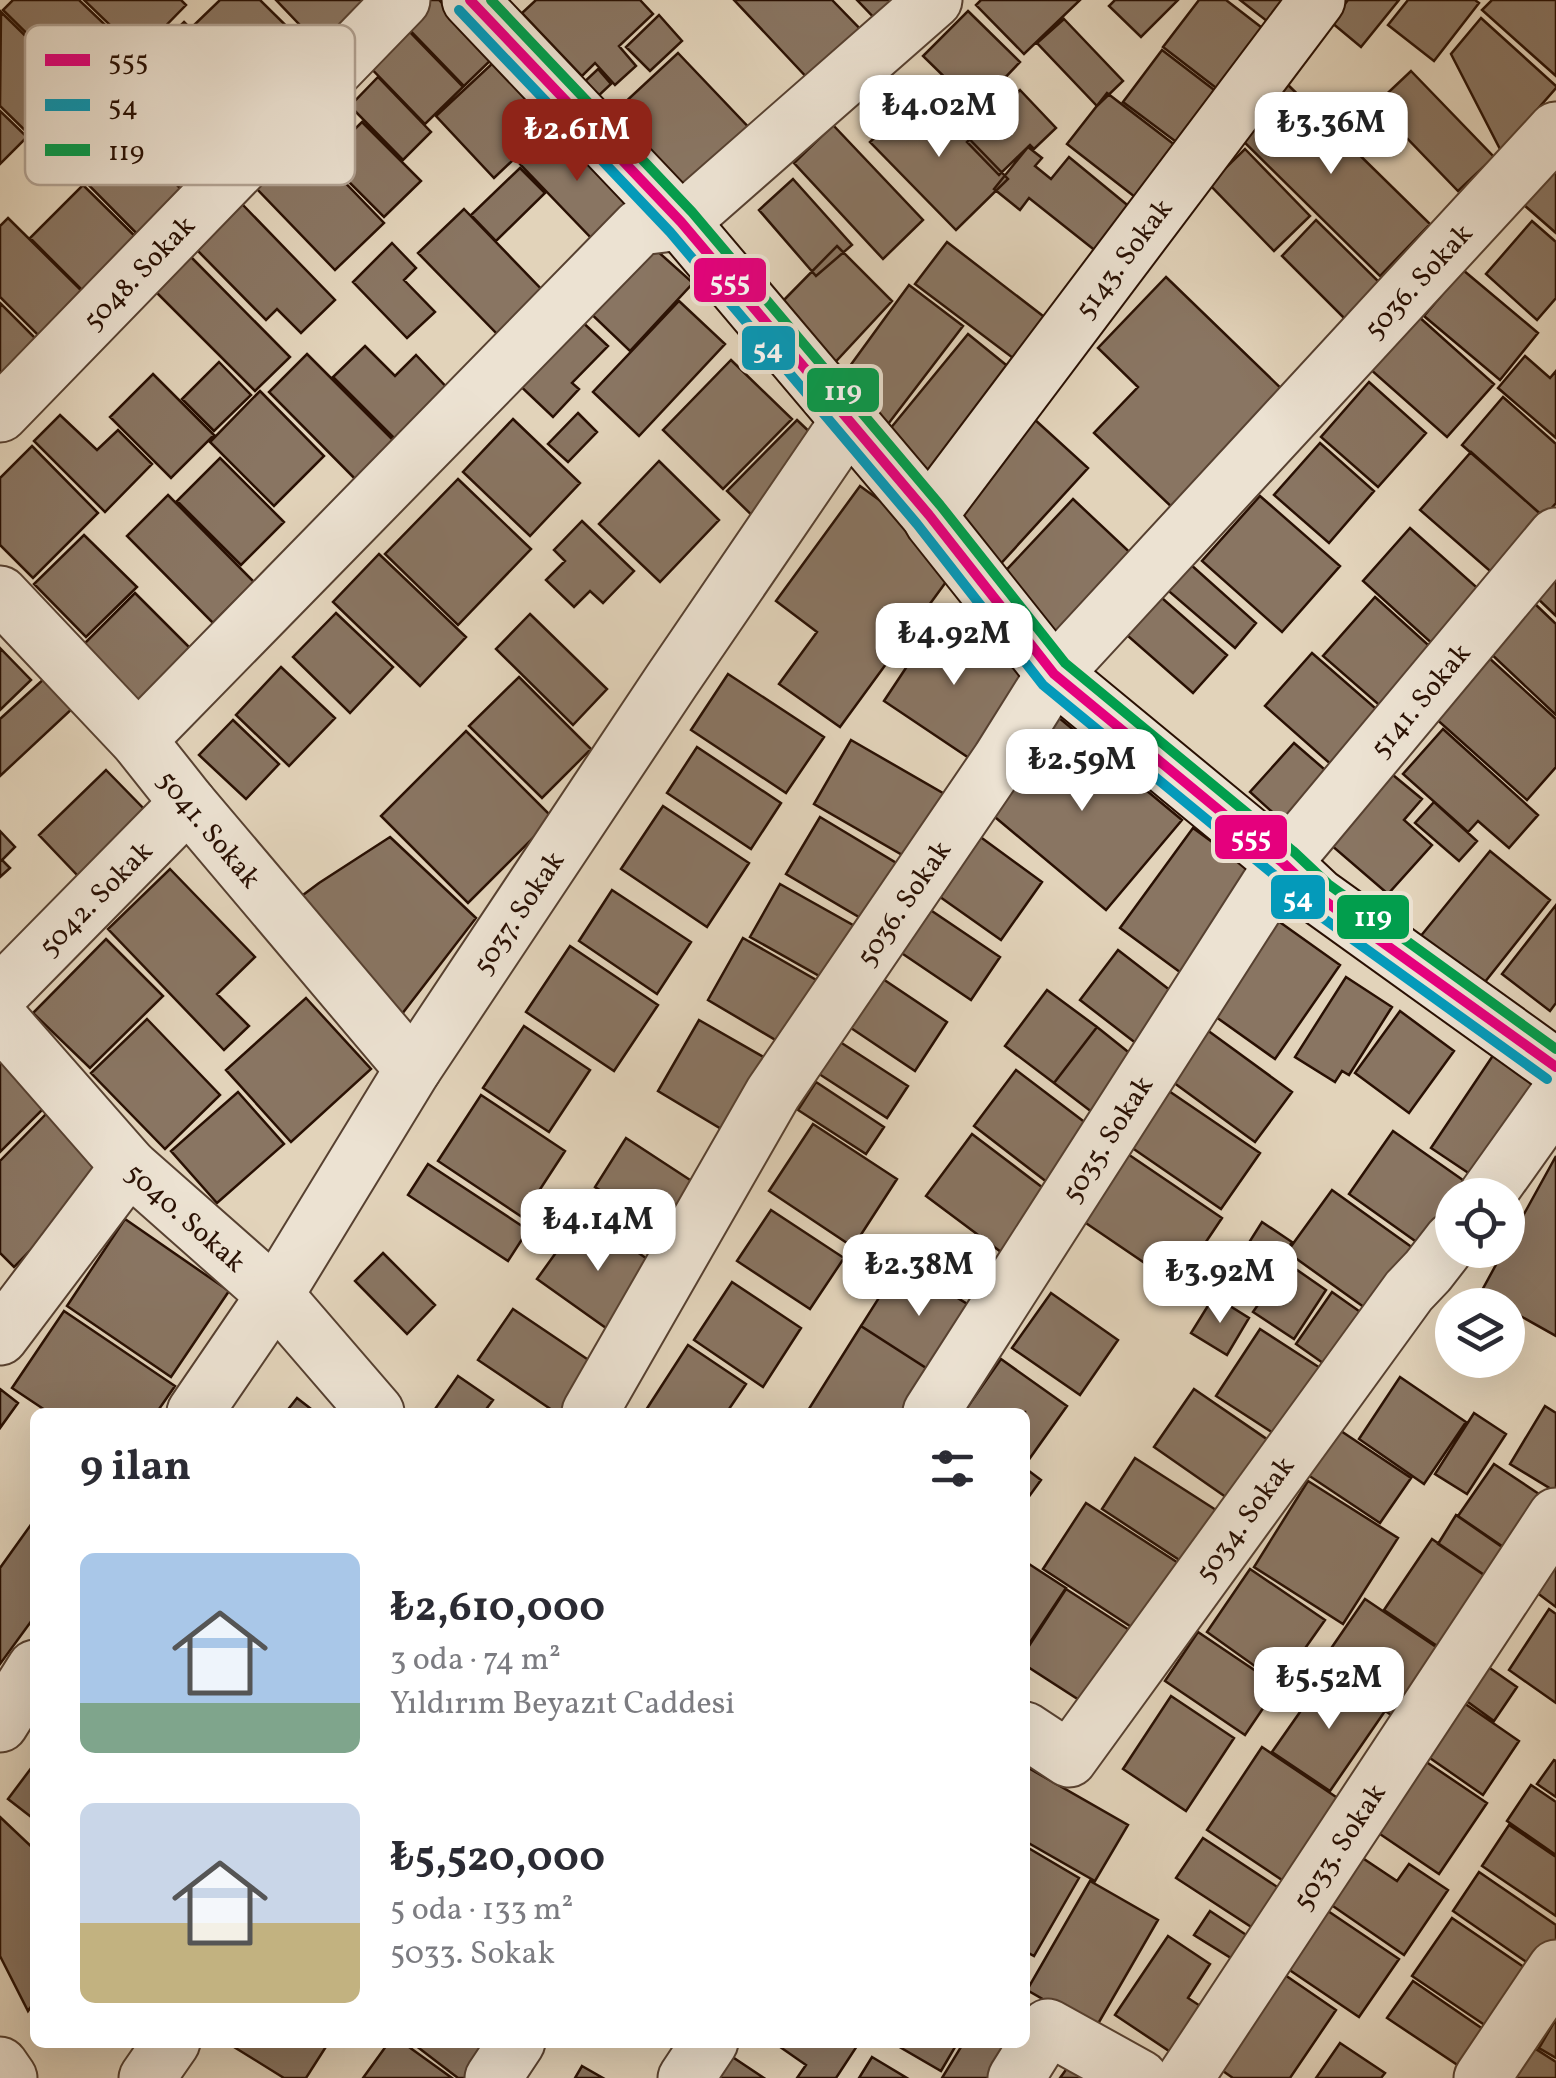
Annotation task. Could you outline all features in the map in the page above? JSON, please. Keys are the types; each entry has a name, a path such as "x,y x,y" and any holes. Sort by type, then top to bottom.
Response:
{"street":[{"name":"5048. Sokak","path":"355,48 402,0"},
{"path":"470,0 681,222 930,514 1054,674 1318,896 1552,1062 1494,1178"},
{"path":"138,740 640,226 681,222 934,0"},
{"name":"5143. Sokak","path":"930,514 1318,0"},
{"name":"5036. Sokak","path":"592,1408 773,1093 1000,760 1054,674 1556,130"},
{"name":"5048. Sokak","path":"0,414 222,185"},
{"name":"5037. Sokak","path":"198,1408 276,1295 413,1069 850,419"},
{"name":"5141. Sokak","path":"1284,864 1556,536"},
{"name":"5041. Sokak","path":"0,594 138,740 413,1069"},
{"name":"5042. Sokak","path":"0,994 188,803"},
{"name":"5035. Sokak","path":"933,1408 1284,864"},
{"name":"5040. Sokak","path":"0,1019 129,1166 276,1295 373,1408"},
{"path":"0,1337 129,1166"},
{"name":"5034. Sokak","path":"1030,1733 1069,1758 1435,1260"},
{"name":"5033. Sokak","path":"1184,2078 1556,1516"},
{"path":"0,1724 30,1676"},
{"path":"1482,2078 1556,1968"},
{"path":"1016,2078 1048,2027 1140,2078"},
{"path":"147,2078 168,2048"},
{"path":"493,2078 513,2048"},
{"path":"686,2078 706,2048"},
{"path":"0,2065 8,2078"}],"building":[{"path":"13,0 79,0 105,25 25,25 25,32 3,10"},
{"path":"84,0 181,0 186,5 166,25 110,25"},
{"path":"220,0 260,0 285,25 194,25"},
{"path":"276,0 367,0 341,25 300,25"},
{"path":"427,0 439,0 494,57 464,86 403,23"},
{"path":"536,0 640,0 653,14 619,46 636,66 615,85 595,63 582,76 522,13"},
{"path":"734,0 832,0 865,34 812,83"},
{"path":"857,0 907,0 881,25"},
{"path":"981,0 1080,0 1024,54 976,5"},
{"path":"1115,0 1178,0 1141,37 1109,6"},
{"path":"1199,0 1226,0 1270,34 1224,94 1163,47"},
{"path":"1240,0 1306,0 1281,32"},
{"path":"1348,0 1399,0 1361,47 1331,22"},
{"path":"1408,0 1479,3 1434,61 1388,25"},
{"path":"1492,0 1556,0 1556,76 1482,10"},
{"path":"968,11 1020,62 976,108 923,56"},
{"path":"1,12 25,35 25,130 0,106"},
{"path":"659,15 682,41 650,71 626,47"},
{"path":"1481,18 1556,86 1501,151 1451,54"},
{"path":"1064,19 1123,81 1097,106 1037,43"},
{"path":"402,24 463,87 425,124 364,61"},
{"path":"1162,50 1222,96 1183,147 1123,102"},
{"path":"678,53 755,134 684,202 607,119"},
{"path":"495,61 553,122 494,178 436,116"},
{"path":"598,69 611,84 594,100 581,85"},
{"path":"1411,71 1494,157 1458,191 1375,105"},
{"path":"378,77 431,132 403,160 355,111 355,101"},
{"path":"1282,79 1430,224 1380,276 1232,130"},
{"path":"1020,90 1056,128 1034,149 1030,145 999,175 967,142"},
{"path":"923,91 1008,179 956,230 870,142"},
{"path":"1107,93 1184,152 1144,204 1067,144"},
{"path":"0,111 25,139 0,164"},
{"path":"362,122 421,181 384,217 352,185 355,129"},
{"path":"833,125 923,220 883,259 794,163"},
{"path":"559,127 634,204 595,242 520,164"},
{"path":"1028,147 1042,158 1035,166 1051,179 1069,157 1137,213 1102,256 1029,198 1020,210 994,189"},
{"path":"1245,149 1310,216 1274,251 1209,184"},
{"path":"520,168 545,193 496,241 471,215"},
{"path":"1556,169 1556,233 1524,205"},
{"path":"793,179 852,245 816,276 759,210"},
{"path":"83,185 147,248 94,302 30,238"},
{"path":"89,185 177,185 194,202 149,246"},
{"path":"181,185 205,185 193,197"},
{"path":"253,185 347,185 384,223 335,270"},
{"path":"242,204 335,300 301,333 277,309 266,320 196,249"},
{"path":"464,209 547,295 502,339 418,253"},
{"path":"8,218 97,306 53,350 0,297 0,226"},
{"path":"1316,220 1383,286 1348,322 1282,256"},
{"path":"1532,221 1556,242 1556,298 1537,320 1486,274"},
{"path":"646,241 693,283 630,351 584,307"},
{"path":"947,242 1056,326 1025,367 915,284"},
{"path":"392,243 416,268 404,280 435,312 407,338 353,282"},
{"path":"837,246 892,301 827,371 780,304"},
{"path":"191,257 290,357 255,391 156,292"},
{"path":"1463,270 1538,333 1500,380 1424,316"},
{"path":"1166,277 1289,396 1177,512 1094,433 1138,387 1098,348"},
{"path":"909,285 963,326 882,432 839,381"},
{"path":"679,301 725,344 639,436 593,392"},
{"path":"0,303 45,348 0,388"},
{"path":"576,316 608,346 572,383 579,389 553,417 514,380"},
{"path":"1418,316 1494,384 1447,437 1370,369"},
{"path":"968,334 1016,373 933,474 885,435"},
{"path":"365,346 395,376 416,355 453,394 401,445 333,377"},
{"path":"307,354 403,450 364,488 269,392"},
{"path":"1525,356 1550,378 1556,371 1556,438 1498,388"},
{"path":"731,360 792,419 723,489 663,430"},
{"path":"219,362 251,395 214,431 182,399"},
{"path":"153,374 214,435 171,478 110,417"},
{"path":"1369,382 1426,433 1378,487 1321,437"},
{"path":"260,391 324,456 274,506 210,442"},
{"path":"1503,397 1556,444 1556,503 1544,517 1462,445"},
{"path":"578,413 597,432 568,462 548,444"},
{"path":"60,415 97,450 118,430 152,464 105,512 34,441"},
{"path":"1033,418 1088,468 995,570 940,519"},
{"path":"513,419 580,483 530,536 463,472"},
{"path":"797,420 817,439 764,527 727,491"},
{"path":"1320,443 1374,491 1329,543 1274,495"},
{"path":"32,446 98,513 33,578 0,545 0,478"},
{"path":"1471,452 1547,520 1497,577 1420,510"},
{"path":"220,458 284,522 241,565 177,501"},
{"path":"659,461 719,520 660,582 599,524"},
{"path":"458,479 531,549 458,625 385,554"},
{"path":"860,486 962,560 840,727 779,684 817,632 776,601"},
{"path":"168,495 254,582 213,623 127,536"},
{"path":"1260,496 1340,566 1282,632 1202,561"},
{"path":"1073,499 1138,560 1062,642 996,581"},
{"path":"582,521 634,571 603,603 590,591 574,607 546,580 565,561 554,550"},
{"path":"1410,528 1483,593 1436,647 1363,581"},
{"path":"84,535 137,587 86,637 34,584"},
{"path":"379,554 466,637 420,686 333,602"},
{"path":"1180,555 1256,623 1235,648 1157,581"},
{"path":"1556,574 1556,616 1535,596"},
{"path":"1146,584 1227,655 1193,693 1112,622"},
{"path":"135,593 199,657 145,712 81,647"},
{"path":"1375,597 1436,652 1385,710 1323,656"},
{"path":"1533,602 1556,624 1556,715 1488,651"},
{"path":"336,613 393,667 350,713 293,657"},
{"path":"530,614 607,689 573,725 496,649"},
{"path":"939,618 1024,675 969,758 884,701"},
{"path":"0,648 31,680 0,710"},
{"path":"1312,653 1382,714 1334,767 1265,706"},
{"path":"1488,657 1556,719 1556,767 1527,800 1434,717"},
{"path":"281,667 335,718 289,766 236,715"},
{"path":"728,674 824,737 786,793 691,730"},
{"path":"46,677 74,707 0,776 0,719"},
{"path":"519,677 591,749 542,798 469,726"},
{"path":"1058,717 1182,820 1106,910 983,807"},
{"path":"233,720 279,764 246,799 199,755"},
{"path":"1443,729 1538,815 1509,848 1478,821 1468,832 1403,774"},
{"path":"466,731 553,818 468,903 381,816"},
{"path":"851,740 948,796 911,860 814,804"},
{"path":"1294,743 1346,788 1301,838 1250,792"},
{"path":"697,747 781,803 751,849 667,793"},
{"path":"106,770 147,812 79,877 39,835"},
{"path":"1393,775 1422,799 1404,820 1432,845 1388,894 1331,845"},
{"path":"1434,802 1477,841 1459,861 1415,823"},
{"path":"663,806 749,863 707,927 621,869"},
{"path":"820,817 898,864 864,920 786,874"},
{"path":"1193,828 1260,877 1188,978 1120,928"},
{"path":"0,831 15,847 2,860 10,868 0,877"},
{"path":"975,833 1042,882 1001,940 933,892"},
{"path":"390,837 476,918 395,1023 283,910"},
{"path":"1490,851 1550,900 1473,997 1411,948"},
{"path":"170,869 255,957 217,994 249,1026 224,1050 108,929"},
{"path":"780,884 860,929 830,982 750,937"},
{"path":"612,890 691,942 657,994 579,941"},
{"path":"1556,905 1556,1003 1550,1011 1502,974"},
{"path":"926,907 1000,957 971,1000 897,950"},
{"path":"1274,918 1340,965 1275,1059 1209,1012"},
{"path":"743,938 825,985 789,1048 708,1000"},
{"path":"106,939 163,996 90,1068 33,1013"},
{"path":"570,946 658,1005 614,1071 526,1012"},
{"path":"1118,950 1184,1001 1146,1051 1080,1000"},
{"path":"874,973 947,1022 915,1071 842,1022"},
{"path":"1346,977 1392,1007 1349,1075 1342,1071 1335,1082 1295,1057"},
{"path":"1047,990 1097,1027 1054,1083 1005,1046"},
{"path":"306,998 371,1069 291,1142 226,1070"},
{"path":"1400,1011 1454,1051 1409,1113 1355,1073"},
{"path":"147,1019 220,1095 165,1149 91,1073"},
{"path":"699,1020 781,1067 738,1139 658,1091"},
{"path":"524,1026 590,1070 549,1132 483,1088"},
{"path":"1097,1027 1142,1063 1101,1119 1054,1083"},
{"path":"1203,1027 1292,1092 1255,1142 1166,1077"},
{"path":"837,1040 908,1086 887,1118 816,1072"},
{"path":"1494,1054 1542,1087 1480,1178 1431,1148"},
{"path":"0,1061 46,1106 0,1152"},
{"path":"1016,1070 1095,1130 1052,1186 974,1126"},
{"path":"816,1082 884,1127 866,1154 798,1110"},
{"path":"1163,1087 1260,1153 1221,1209 1125,1143"},
{"path":"238,1092 284,1144 217,1203 171,1151"},
{"path":"481,1095 565,1151 522,1217 438,1161"},
{"path":"49,1111 109,1169 14,1267 0,1253 0,1161"},
{"path":"813,1124 897,1179 853,1247 769,1191"},
{"path":"1393,1131 1460,1178 1435,1178 1435,1234 1425,1248 1349,1194"},
{"path":"972,1134 1051,1194 1005,1255 926,1196"},
{"path":"626,1138 707,1191 676,1239 595,1187"},
{"path":"1119,1148 1222,1218 1177,1285 1074,1215"},
{"path":"1556,1156 1556,1336 1525,1319 1525,1288 1483,1288 1494,1268 1525,1268 1525,1212"},
{"path":"428,1164 528,1230 508,1261 408,1195"},
{"path":"1332,1190 1413,1248 1368,1310 1287,1252"},
{"path":"771,1210 844,1258 810,1309 737,1261"},
{"path":"583,1215 659,1267 613,1333 537,1279"},
{"path":"125,1219 229,1291 171,1377 67,1306"},
{"path":"1262,1222 1292,1242 1256,1298 1226,1279"},
{"path":"383,1253 435,1305 407,1334 355,1281"},
{"path":"901,1263 977,1310 937,1375 861,1326"},
{"path":"1287,1263 1326,1290 1294,1339 1253,1312"},
{"path":"732,1282 801,1328 763,1387 694,1340"},
{"path":"1332,1292 1366,1316 1330,1368 1296,1344"},
{"path":"1051,1293 1118,1340 1080,1395 1012,1348"},
{"path":"1214,1296 1249,1318 1227,1355 1191,1333"},
{"path":"513,1309 596,1365 567,1408 549,1408 478,1360"},
{"path":"64,1311 175,1386 160,1408 42,1408 12,1388"},
{"path":"861,1326 937,1375 916,1408 810,1408"},
{"path":"1260,1329 1328,1373 1284,1440 1216,1396"},
{"path":"688,1345 746,1384 730,1408 647,1408"},
{"path":"1001,1359 1067,1406 1030,1458 1030,1408 967,1408"},
{"path":"458,1376 493,1400 487,1408 436,1408"},
{"path":"1400,1377 1466,1422 1424,1484 1359,1439"},
{"path":"0,1389 18,1403 0,1428"},
{"path":"1194,1389 1274,1444 1233,1502 1154,1447"},
{"path":"297,1398 310,1408 289,1408"},
{"path":"1545,1406 1556,1413 1556,1492 1510,1464"},
{"path":"1474,1413 1506,1434 1467,1494 1435,1474"},
{"path":"1338,1429 1411,1478 1380,1523 1308,1475"},
{"path":"1135,1458 1227,1517 1193,1569 1102,1509"},
{"path":"1494,1464 1551,1502 1515,1555 1458,1516"},
{"path":"1030,1472 1041,1480 1030,1495"},
{"path":"1308,1481 1398,1538 1343,1624 1254,1567"},
{"path":"1086,1503 1186,1568 1142,1634 1043,1569"},
{"path":"1456,1515 1515,1556 1496,1583 1438,1544"},
{"path":"30,1526 30,1623 0,1664 0,1568"},
{"path":"1432,1539 1496,1583 1449,1654 1384,1610"},
{"path":"1556,1557 1556,1607 1532,1589"},
{"path":"1030,1565 1066,1588 1030,1642"},
{"path":"1250,1569 1325,1620 1280,1684 1207,1632"},
{"path":"1066,1589 1137,1635 1090,1707 1030,1668 1030,1644"},
{"path":"1365,1599 1448,1655 1403,1723 1319,1666"},
{"path":"1549,1609 1556,1614 1556,1703 1509,1670"},
{"path":"1198,1632 1278,1686 1245,1735 1165,1681"},
{"path":"1484,1664 1517,1687 1494,1721 1461,1697"},
{"path":"1328,1672 1385,1711 1330,1791 1272,1752"},
{"path":"1171,1696 1234,1738 1186,1811 1123,1769"},
{"path":"1464,1703 1519,1741 1483,1795 1427,1756"},
{"path":"1262,1747 1345,1803 1291,1886 1207,1830"},
{"path":"1419,1757 1487,1803 1439,1874 1371,1828"},
{"path":"1556,1761 1556,1797 1537,1784"},
{"path":"1030,1769 1128,1825 1095,1881 1030,1844"},
{"path":"30,1770 30,1816 8,1799"},
{"path":"1531,1785 1556,1802 1556,1855 1507,1821"},
{"path":"0,1817 30,1845 28,2011 0,1956"},
{"path":"1509,1825 1556,1857 1556,1916 1482,1866"},
{"path":"1203,1838 1285,1892 1259,1932 1176,1878"},
{"path":"1030,1849 1079,1878 1034,1956 1030,1954"},
{"path":"1358,1855 1397,1881 1409,1864 1448,1890 1404,1955 1327,1902"},
{"path":"1479,1872 1556,1925 1556,1959 1545,1975 1453,1911"},
{"path":"1090,1881 1158,1920 1095,2029 1030,1992 1030,1985"},
{"path":"1325,1909 1399,1959 1359,2017 1285,1967"},
{"path":"1210,1911 1254,1940 1239,1963 1194,1935"},
{"path":"1452,1918 1537,1976 1498,2034 1412,1976"},
{"path":"1168,1936 1210,1964 1188,1998 1211,2013 1181,2059 1115,2015"},
{"path":"1285,1975 1336,2010 1290,2078 1233,2078 1220,2069"},
{"path":"1413,1981 1496,2038 1471,2074 1387,2018"},
{"path":"1556,2019 1556,2058 1539,2048"},
{"path":"1517,2037 1556,2062 1556,2078 1491,2078"},
{"path":"1340,2043 1385,2073 1381,2078 1316,2078"},
{"path":"236,2048 325,2048 306,2078 284,2078"},
{"path":"385,2048 410,2048 452,2078 363,2078"},
{"path":"419,2048 502,2048 479,2078 458,2078"},
{"path":"782,2048 856,2048 836,2078 797,2078 806,2065"},
{"path":"901,2048 954,2048 941,2071"},
{"path":"960,2048 1006,2048 1016,2054 1002,2078 942,2078"},
{"path":"731,2056 764,2078 716,2078"},
{"path":"872,2057 907,2078 859,2078"},
{"path":"1073,2060 1096,2078 1060,2078"},
{"path":"582,2066 603,2078 575,2078"}],"transit line":[{"name":"555","path":"470,0 681,222 929,515 1054,674 1318,896 1556,1067"},
{"name":"119","path":"491,0 692,212 940,505 1065,663 1328,884 1556,1049"},
{"name":"54","path":"459,10 670,232 917,524 1043,685 1309,908 1547,1079"}]}
